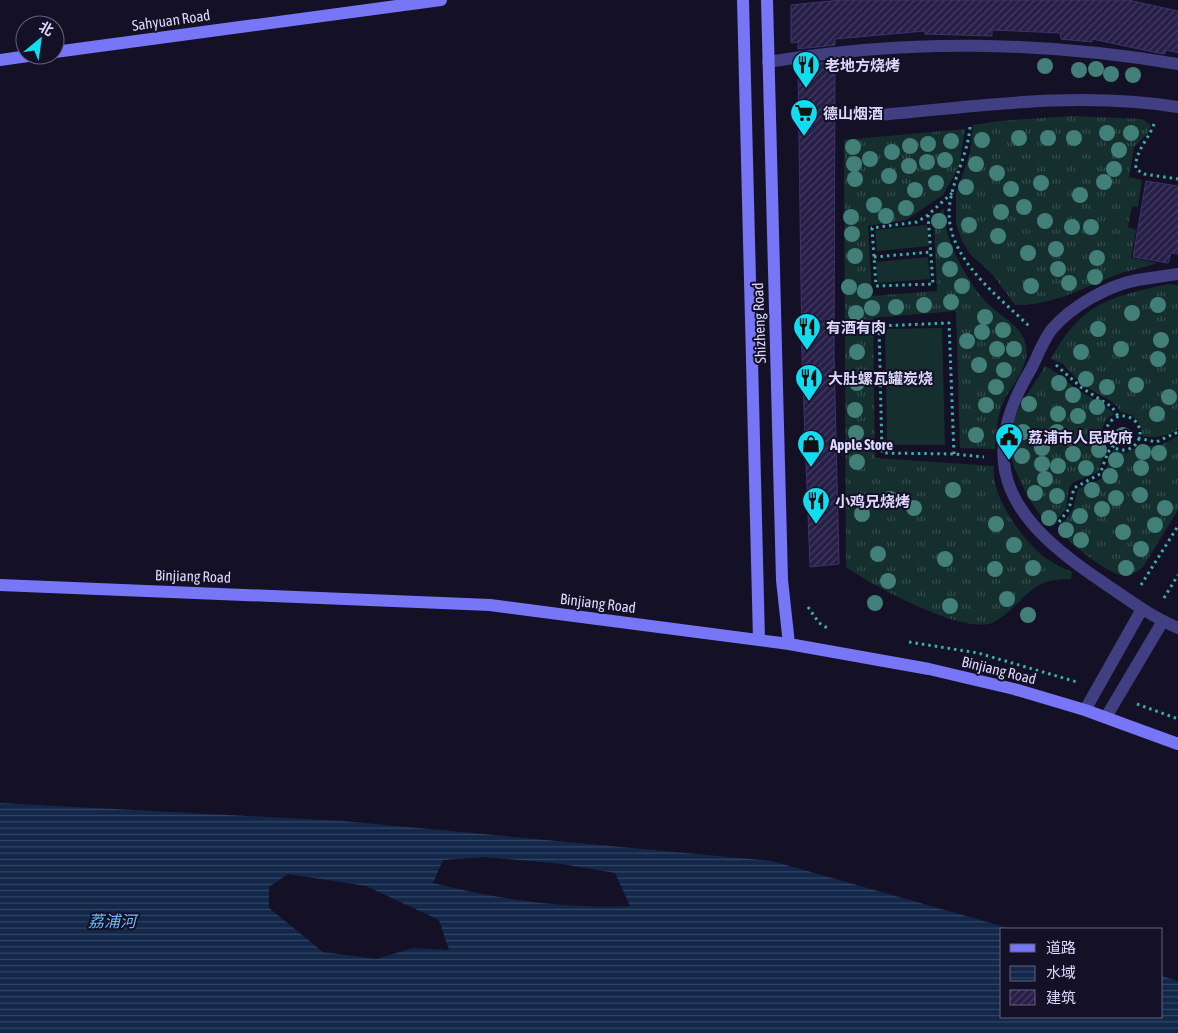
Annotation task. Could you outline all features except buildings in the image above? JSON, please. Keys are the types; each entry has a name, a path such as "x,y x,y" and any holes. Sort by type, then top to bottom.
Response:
{"main road":[{"name":"Sahyuan Road","path":"65,51 441,0"},
{"name":"Shizheng Road","path":"743,0 760,640"},
{"name":"Shizheng Road","path":"766,0 782,570 789,644"},
{"path":"0,60 15,58"},
{"name":"Binjiang Road","path":"0,584 490,605 760,640 929,669 1014,689 1106,717 1178,744"}],"street":[{"path":"768,62 879,49 986,44 1112,53 1178,64"},
{"path":"880,115 972,106 1068,100 1135,100 1178,107"},
{"path":"1178,274 1135,280 1108,290 1084,302 1065,316 1051,330 1016,394 1004,435 1002,459 1007,483 1015,501 1044,539 1075,564 1131,602 1178,628"},
{"path":"1085,710 1097,688 1153,615"},
{"path":"1106,717 1153,615"}],"path":[{"path":"1160,104 1149,138 1140,150 1136,169 1144,174 1178,179"},
{"path":"972,106 965,156 952,192 949,207 951,227 963,256 992,293 1029,326 1040,353 1066,372 1076,384 1112,407 1118,416 1133,420 1138,428 1138,438 1128,448 1118,449 1107,439 1106,430 1110,422 1118,416"},
{"path":"928,215 933,284 876,286 872,228 917,222 928,215 952,192"},
{"path":"874,257 931,252"},
{"path":"954,454 949,323 879,326 882,453 954,454 1002,459"},
{"path":"1138,438 1156,442 1178,432"},
{"path":"1044,539 1052,534 1069,509 1074,488 1100,474 1108,452 1114,446"},
{"path":"1131,602 1178,526"},
{"path":"1153,615 1178,574"},
{"path":"806,602 808,609 819,623 833,632"},
{"path":"907,642 978,653 1097,688"}],"green space":[{"path":"1072,116 1142,119 1151,125 1148,133 1134,147 1129,177 1142,180 1138,207 1132,206 1128,227 1136,230 1131,258 1157,263 1116,275 1042,303 1015,305 993,275 970,254 962,241 956,223 956,193 970,153 973,125 999,121"},
{"path":"965,129 959,167 943,195 906,220 868,226 872,296 937,291 934,220 944,208 947,232 958,259 981,296 1020,332 1026,345 1025,362 1001,408 995,449 960,448 956,311 873,318 875,458 994,466 996,488 1013,522 1044,557 1072,572 1071,579 1045,582 1028,593 1005,615 994,622 981,625 942,616 919,607 846,567 844,140"},
{"path":"927,225 929,246 877,251 875,230"},
{"path":"928,257 930,279 878,283 876,262"},
{"path":"1169,284 1178,285 1178,429 1160,436 1147,437 1142,436 1141,426 1133,416 1120,412 1117,406 1106,398 1082,385 1063,364 1051,359 1074,325 1100,305 1130,293"},
{"path":"942,328 945,445 887,445 885,329"},
{"path":"1045,366 1114,414 1104,424 1102,433 1107,447 1098,472 1074,482 1069,488 1066,509 1050,527 1036,509 1022,485 1012,460 1010,448 1010,438 1015,418"},
{"path":"1178,436 1178,510 1141,569 1127,575 1114,573 1088,556 1058,530 1073,509 1078,489 1103,478 1113,450 1126,453 1137,447 1161,445"}],"water":[{"name":"荔浦河","path":"0,803 343,821 772,861 1008,928 1000,928 1000,1018 1163,1018 1163,976 1178,981 1178,1033 0,1033","holes":["485,857 562,864 615,873 630,906 605,907 531,902 481,894 433,883 443,860","288,874 366,886 439,920 449,950 412,948 377,959 323,952 269,908 269,887"]}],"place":[{"name":"老地方烧烤","path":"806,89"},
{"name":"德山烟酒","path":"804,137"},
{"name":"有酒有肉","path":"807,351"},
{"name":"大肚螺瓦罐炭烧","path":"809,402"},
{"name":"荔浦市人民政府","path":"1009,461"},
{"name":"Apple Store","path":"811,468"},
{"name":"小鸡兄烧烤","path":"816,525"}]}
